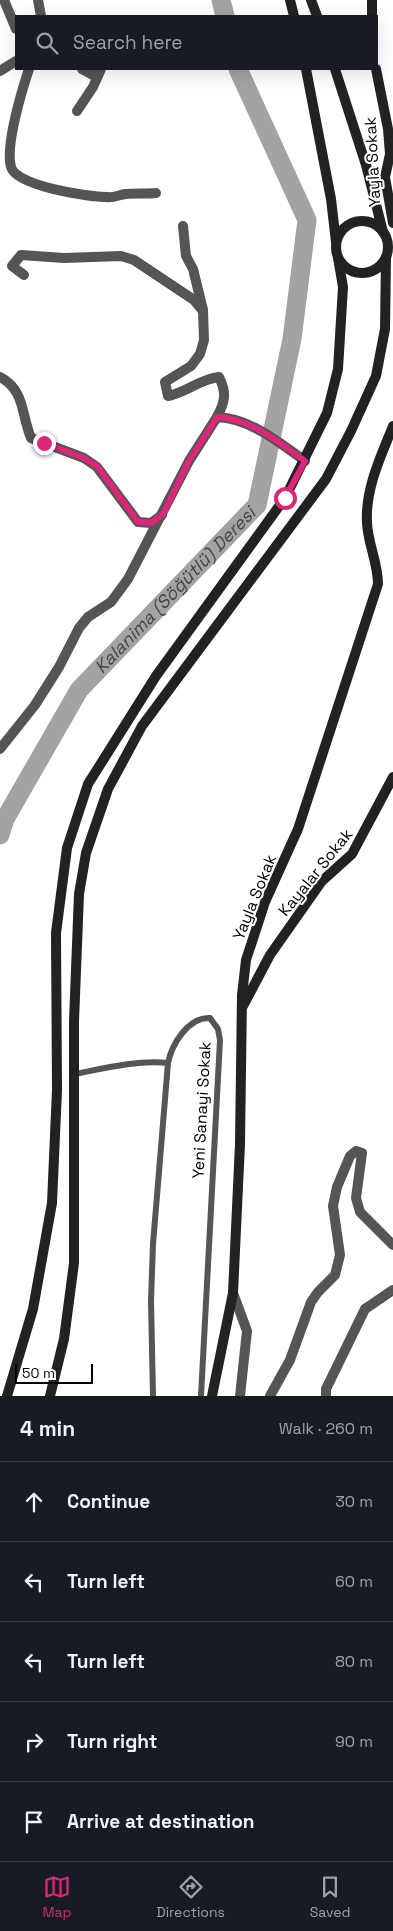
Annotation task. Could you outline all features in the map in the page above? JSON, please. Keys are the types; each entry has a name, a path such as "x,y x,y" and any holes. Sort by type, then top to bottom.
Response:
{"main road":[{"path":"290,0 294,15"},
{"path":"311,0 317,15"},
{"path":"372,0 372,15"},
{"path":"7,1396 33,1309 52,1203 57,1090 56,933 67,848 88,784 156,676 285,498 305,461 327,413 338,369 343,286 331,199 306,70"},
{"path":"50,1396 64,1339 74,1262 74,1022 79,894 86,854 108,788 142,726 330,471 376,376 385,329 386,257 388,249 366,165 335,70"},
{"name":"Yayla Sokak","path":"376,70 388,129 390,154 385,177 393,223"},
{"path":"336,242 344,228 360,221 377,226 383,232"},
{"path":"338,258 349,270 365,273 374,270 386,257"},
{"name":"Yayla Sokak","path":"233,1293 240,1144 241,1009 246,960 265,902 298,829 378,584 376,562 367,525 367,506 373,478 393,426"},
{"name":"Kayalar Sokak","path":"241,1009 270,955 317,888 352,854 393,777"},
{"path":"212,1396 233,1293"}],"street":[{"path":"4,0 15,27"},
{"path":"38,0 41,15"},
{"path":"0,71 15,62"},
{"path":"29,70 19,102 10,154 11,168 15,175 50,187 109,198 124,194 156,194"},
{"path":"77,110 94,87 99,73 86,70"},
{"path":"0,749 35,705 59,667 79,628 88,617 111,602 128,580 185,468 224,404 225,390 219,377 206,379 182,393 168,396 165,382 191,366 200,354 204,340 203,310 193,269 186,256 183,226"},
{"path":"24,275 12,266 22,256 64,258 121,256 134,260 194,300 203,310"},
{"path":"0,377 9,382 19,393 24,422 31,438 84,458 97,466 138,522 151,523 163,514"},
{"path":"217,417 232,418 262,432 305,461"},
{"path":"270,1396 290,1360 311,1302 335,1275 340,1255 332,1206 337,1187 350,1156 356,1151 362,1153 356,1198 360,1212 393,1245"},
{"path":"326,1396 326,1389 365,1309 393,1290"},
{"name":"Yayla Sokak","path":"233,1293 247,1331 240,1396"}],"lane":[{"name":"Yeni Sanayi Sokak","path":"153,1396 151,1301 153,1254 168,1063 173,1046 190,1026 204,1018 210,1018 215,1023 220,1040 201,1396"},
{"path":"75,1074 138,1063 168,1063"}],"waterway":[{"name":"Kalanima (Söğütlü) Deresi","path":"221,0 225,15"},
{"name":"Kalanima (Söğütlü) Deresi","path":"0,835 5,819 79,690 257,505 292,339 307,220 238,70"}],"route":[{"path":"44,443 84,458 97,466 106,476 120,500 138,522 151,523 163,514 189,461 217,417 232,418 262,432 305,461 285,498"}]}
